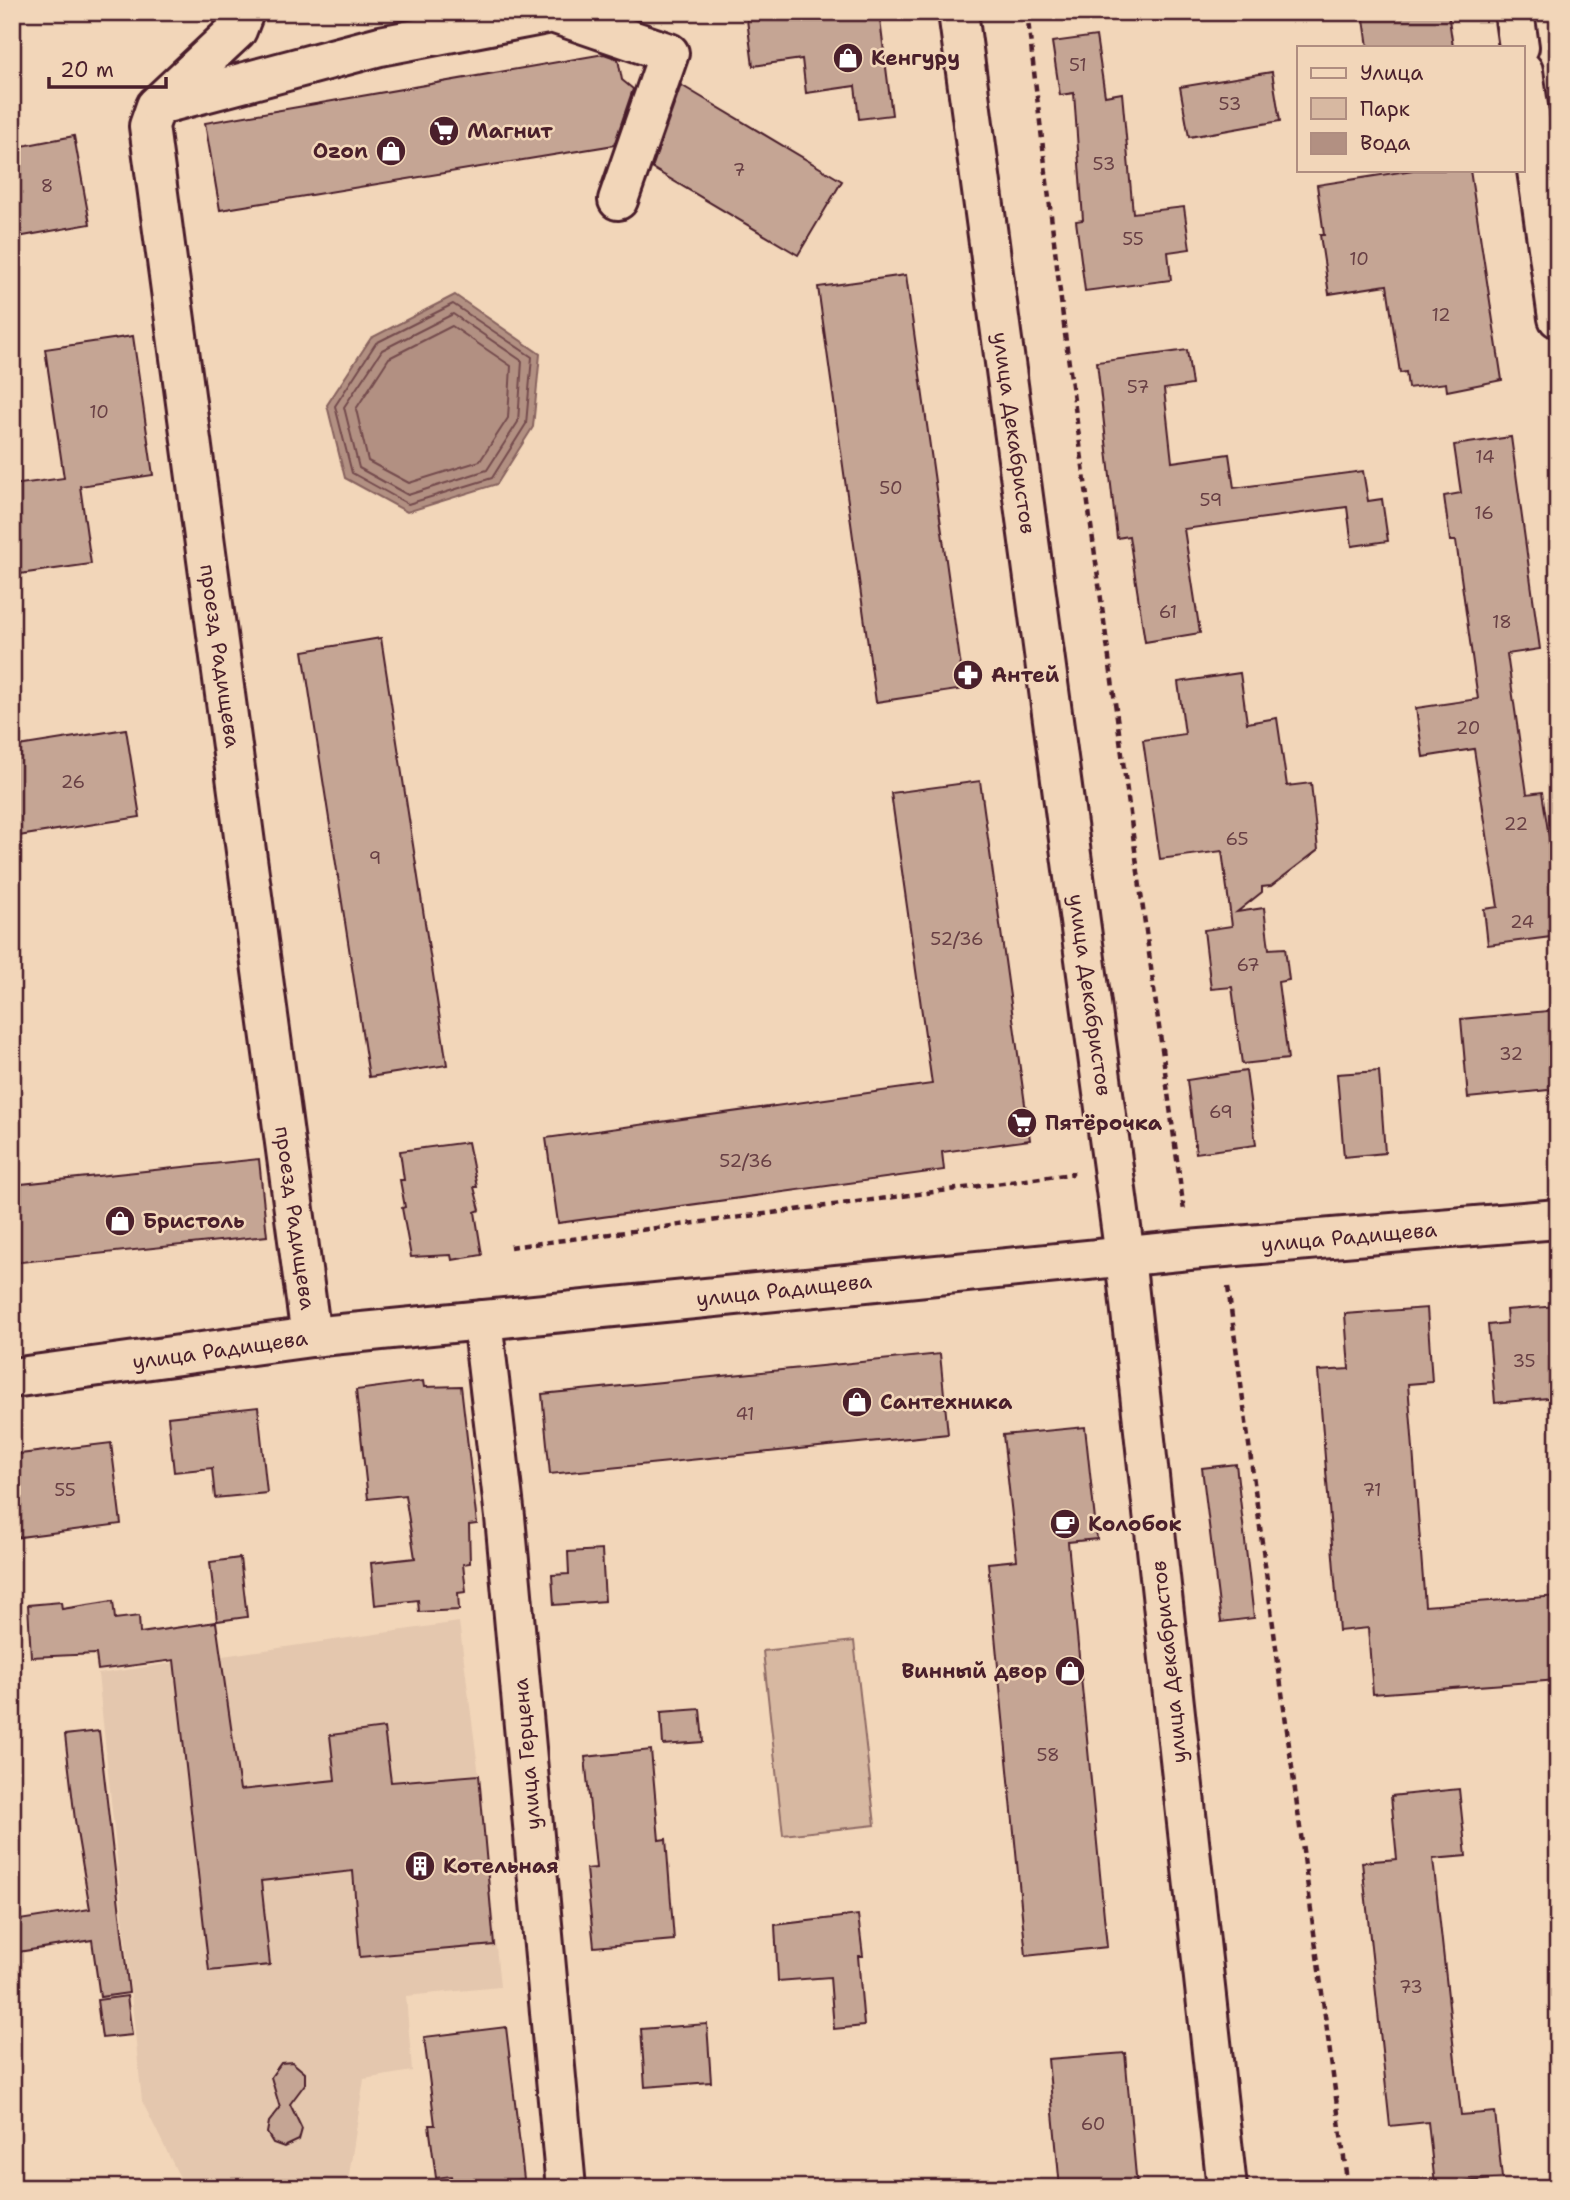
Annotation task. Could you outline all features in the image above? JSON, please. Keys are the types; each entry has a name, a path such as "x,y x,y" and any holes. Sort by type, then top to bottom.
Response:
{"street":[{"path":"156,106 237,30 244,12"},
{"name":"улица Декабристов","path":"958,12 1125,1257 1227,2188"},
{"path":"1514,12 1519,46"},
{"path":"156,106 380,46 552,13 669,53 618,200"},
{"path":"1524,78 1558,318"},
{"name":"проезд Радищева","path":"156,106 149,127 312,1337"},
{"name":"улица Радищева","path":"12,1378 312,1337 1206,1249 1558,1219"},
{"name":"улица Герцена","path":"482,1320 505,1517 566,2188"}],"path":[{"path":"1027,12 1067,348 1348,2188"},
{"path":"510,1247 1072,1174 1070,1160"}],"shaded area":[{"path":"459,1622 479,1775 500,1987 406,1996 412,2071 364,2079 347,2188 185,2188 142,2101 98,1674"}],"green space":[{"path":"854,1641 875,1825 783,1835 763,1651"}],"water":[{"path":"455,295 540,354 533,427 497,484 407,512 345,478 327,405 371,338"}],"building":[{"path":"746,12 879,12 892,115 859,119 855,86 806,93 802,59 753,66"},
{"path":"1363,12 1448,12 1453,46 1368,46"},
{"path":"1096,36 1105,96 1122,93 1133,213 1184,207 1190,249 1168,252 1171,280 1085,291 1076,221 1083,220 1074,93 1060,95 1052,42"},
{"path":"604,54 618,59 622,80 633,89 614,145 220,210 205,123"},
{"path":"1272,72 1280,121 1189,137 1180,87"},
{"path":"681,85 842,181 798,255 652,168"},
{"path":"74,136 90,224 12,238 12,148"},
{"path":"1400,172 1470,172 1502,380 1447,391 1446,383 1408,388 1406,372 1400,373 1387,285 1329,294 1320,235 1324,235 1317,185"},
{"path":"906,275 964,689 876,702 818,287"},
{"path":"133,336 153,475 80,486 91,564 12,575 12,485 64,478 45,349"},
{"path":"1187,350 1192,385 1164,389 1172,462 1229,454 1234,488 1363,471 1368,501 1382,499 1388,541 1352,546 1347,507 1184,529 1200,633 1145,642 1129,536 1117,538 1097,362"},
{"path":"1511,437 1540,649 1507,654 1527,794 1542,792 1558,895 1558,936 1488,945 1484,909 1498,907 1474,749 1423,757 1416,708 1478,699 1456,541 1450,541 1444,496 1461,493 1454,445"},
{"path":"381,638 447,1065 369,1077 303,651"},
{"path":"1240,673 1247,723 1277,718 1287,786 1311,783 1318,850 1271,886 1262,887 1262,892 1237,912 1264,908 1269,949 1285,948 1289,980 1278,982 1288,1059 1242,1064 1232,987 1211,989 1204,930 1232,926 1222,851 1160,859 1143,740 1185,734 1178,682"},
{"path":"126,729 140,817 12,837 12,747"},
{"path":"980,781 1030,1140 942,1152 944,1170 558,1223 546,1138 932,1084 891,793"},
{"path":"1558,1010 1558,1089 1468,1098 1461,1019"},
{"path":"1246,1071 1256,1145 1196,1153 1187,1080"},
{"path":"1379,1071 1385,1153 1344,1157 1337,1074"},
{"path":"468,1142 480,1210 475,1212 482,1255 452,1260 451,1255 411,1257 402,1208 405,1207 400,1180 404,1180 400,1151"},
{"path":"259,1159 267,1236 12,1263 12,1185"},
{"path":"1558,1306 1558,1397 1495,1403 1488,1325 1507,1323 1506,1310"},
{"path":"1427,1308 1432,1382 1408,1384 1425,1606 1558,1596 1558,1680 1373,1694 1368,1628 1339,1631 1318,1371 1349,1369 1345,1314"},
{"path":"940,1354 948,1434 550,1474 542,1394"},
{"path":"423,1381 424,1387 461,1386 477,1524 469,1525 470,1563 463,1564 466,1592 458,1593 459,1610 419,1612 418,1600 375,1605 371,1563 415,1558 405,1495 368,1499 356,1390"},
{"path":"258,1407 267,1493 215,1498 212,1468 174,1472 168,1417"},
{"path":"1085,1427 1097,1539 1068,1542 1107,1947 1026,1956 988,1563 1017,1560 1003,1435"},
{"path":"111,1443 121,1524 12,1538 12,1455"},
{"path":"1236,1464 1254,1618 1221,1622 1202,1468"},
{"path":"602,1550 605,1601 554,1605 552,1575 569,1574 568,1552"},
{"path":"240,1558 247,1617 217,1621 210,1562"},
{"path":"113,1601 115,1619 139,1616 140,1633 216,1622 240,1790 335,1780 330,1735 384,1728 391,1782 479,1775 494,1945 360,1957 353,1871 261,1881 270,1965 209,1971 174,1660 98,1670 96,1654 31,1657 28,1605 61,1602 62,1609"},
{"path":"700,1709 703,1742 663,1745 661,1712"},
{"path":"99,1731 129,1993 100,1997 92,1940 18,1952 13,1921 90,1909 75,1820 65,1735"},
{"path":"651,1750 659,1840 666,1839 674,1940 594,1947 586,1869 596,1868 585,1757"},
{"path":"1459,1789 1466,1856 1433,1859 1461,2115 1495,2112 1502,2178 1435,2185 1428,2122 1390,2126 1362,1862 1397,1859 1391,1796"},
{"path":"858,1915 863,1956 858,1956 864,2026 834,2029 830,1977 778,1981 775,1925"},
{"path":"127,1996 132,2035 102,2038 97,2000"},
{"path":"707,2024 711,2082 645,2087 641,2029"},
{"path":"506,2027 524,2179 453,2188 451,2176 436,2178 429,2125 435,2125 424,2037"},
{"path":"1125,2053 1137,2188 1060,2188 1048,2059"},
{"path":"292,2062 305,2073 305,2084 290,2104 302,2129 299,2140 284,2147 273,2143 267,2133 269,2122 280,2108 271,2077 281,2063"}],"place":[{"name":"Кенгуру","path":"848,58"},
{"name":"Магнит","path":"444,131"},
{"name":"Ozon","path":"391,151"},
{"name":"Антей","path":"968,675"},
{"name":"Пятёрочка","path":"1022,1123"},
{"name":"Бристоль","path":"120,1221"},
{"name":"Сантехника","path":"857,1402"},
{"name":"Колобок","path":"1065,1524"},
{"name":"Винный двор","path":"1070,1671"},
{"name":"Котельная","path":"420,1866"}]}
